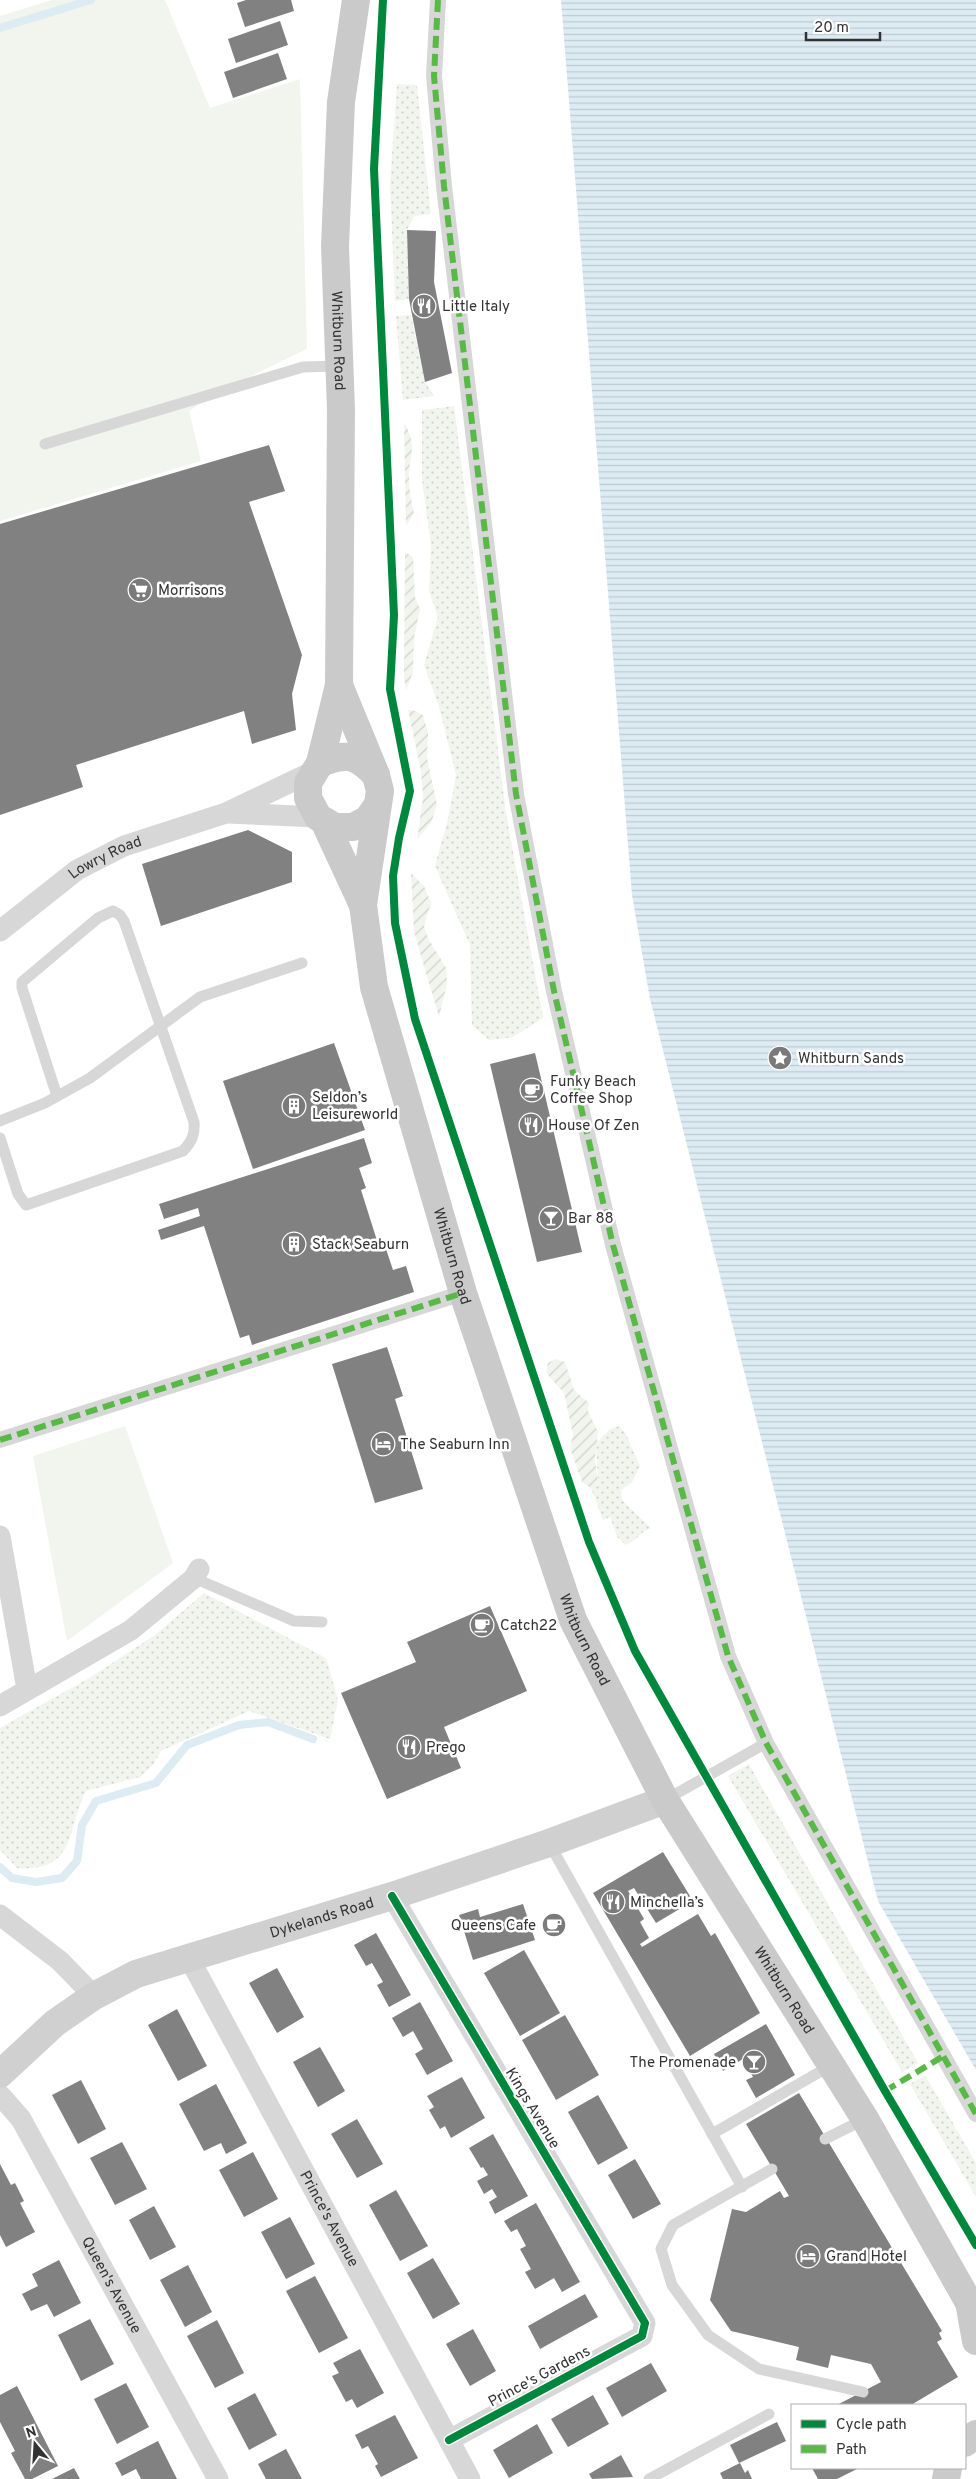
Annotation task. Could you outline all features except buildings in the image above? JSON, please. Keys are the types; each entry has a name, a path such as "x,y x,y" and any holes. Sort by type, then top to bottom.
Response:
{"main road":[{"name":"Whitburn Road","path":"339,685 339,366 335,246 341,111 356,0"},
{"path":"339,685 317,767 308,784 308,798 321,820 362,905"},
{"path":"339,685 376,775 380,791 362,905"},
{"path":"317,767 340,756 360,759 376,775"},
{"path":"321,820 335,827 354,827 368,819 377,806"},
{"name":"Whitburn Road","path":"362,905 374,987 463,1293 573,1620 665,1800 830,2066 865,2119 973,2308 976,2341"},
{"name":"Dykelands Road","path":"0,2074 55,2023 94,1996 136,1974 392,1896 549,1843 665,1800"},
{"path":"966,2442 976,2434"}],"street":[{"path":"438,0 434,76 444,186 516,794 554,991 613,1245 728,1656 766,1744 976,2114"},
{"name":"Lowry Road","path":"0,932 77,870 124,846 226,813 317,767"},
{"name":"Lowry Road","path":"226,813 321,820"},
{"path":"0,1440 463,1293"},
{"path":"0,1536 28,1689"},
{"path":"0,1706 130,1630 196,1573"},
{"name":"Kings Avenue","path":"392,1896 645,2324 642,2336"},
{"path":"0,1915 60,1961 94,1996"},
{"name":"Prince's Avenue","path":"188,1958 470,2479"},
{"name":"Queen's Avenue","path":"0,2095 21,2119 218,2479"},
{"name":"Prince's Gardens","path":"449,2440 642,2336"}],"lane":[{"path":"45,444 304,367 339,366"},
{"path":"0,1138 18,1194 26,1205 183,1151 191,1143 195,1134 194,1122 124,921 120,915 113,912 104,915 22,982 22,988 57,1096"},
{"path":"0,1121 57,1096 90,1078 200,997 302,963"},
{"path":"196,1573 294,1621 322,1622"},
{"path":"665,1800 766,1744"},
{"path":"549,1843 742,2187"},
{"path":"712,2134 830,2066"},
{"path":"825,2139 865,2119"},
{"path":"772,2170 673,2225 661,2249 672,2285 708,2335 759,2369 863,2392"},
{"path":"650,2479 769,2414"}],"shaded area":[{"path":"52,0 165,0 210,108 300,79 307,349 220,391 189,411 201,461 0,521 0,16"},
{"name":"Whitburn Sands","path":"561,0 976,0 976,2070 878,1901 650,999 632,895"},
{"path":"397,84 417,85 431,214 414,216 407,230 409,299 395,301 390,183"},
{"path":"411,315 425,382 434,396 403,400 396,316"},
{"path":"454,406 506,813 543,1018 513,1037 489,1040 472,1025 470,945 435,866 448,819 456,775 439,707 424,665 438,617 429,591 431,545 422,480 422,410"},
{"path":"404,423 412,445 409,481 414,513 406,526"},
{"path":"405,552 413,557 415,597 420,609 414,638 413,672 406,691 404,677"},
{"path":"408,710 416,711 423,715 428,733 427,758 437,805 431,823 417,840 423,798 421,771"},
{"path":"411,873 424,886 431,903 424,926 428,938 446,968 447,984 439,1017 414,932"},
{"path":"556,1359 565,1362 574,1390 589,1403 588,1411 598,1432 595,1459 598,1482 591,1488 582,1482 570,1448 573,1435 564,1393 546,1373 548,1363"},
{"path":"125,1426 173,1563 67,1641 33,1456"},
{"path":"619,1426 625,1432 640,1466 632,1482 621,1490 622,1500 651,1528 626,1545 617,1537 610,1517 603,1520 591,1488 598,1482 596,1443 610,1429"},
{"path":"204,1593 326,1658 338,1700 330,1739 249,1711 161,1751 153,1765 140,1777 86,1791 71,1834 60,1856 50,1863 36,1867 17,1868 0,1850 0,1728 91,1677 155,1635"},
{"path":"749,1764 918,2063 902,2072 728,1776"},
{"path":"925,2075 976,2163 976,2197 910,2084"}],"waterway":[{"path":"0,28 91,0"},
{"path":"0,1867 12,1878 36,1882 62,1878 77,1861 82,1825 96,1801 156,1783 187,1745 239,1725 268,1722 313,1739"}],"marked path":[{"path":"438,0 434,76 444,186 516,794 554,991 613,1245 728,1656 766,1743 976,2114"},
{"path":"0,1440 463,1293"},
{"path":"885,2091 942,2057"}],"cycle path":[{"path":"383,0 374,169 394,615 390,689 410,791 399,838 393,876 395,923 415,1019 589,1542 635,1651 885,2091 976,2245"},
{"path":"392,1896 645,2323 642,2336 449,2440"}],"place":[{"name":"Little Italy","path":"424,306"},
{"name":"Morrisons","path":"140,590"},
{"name":"Whitburn Sands","path":"780,1058"},
{"name":"Funky Beach Coffee Shop","path":"532,1090"},
{"name":"Seldon’s Leisureworld","path":"294,1106"},
{"name":"House Of Zen","path":"531,1125"},
{"name":"Bar 88","path":"551,1218"},
{"name":"Stack Seaburn","path":"294,1244"},
{"name":"The Seaburn Inn","path":"383,1444"},
{"name":"Catch22","path":"482,1625"},
{"name":"Prego","path":"409,1747"},
{"name":"Minchella’s","path":"613,1902"},
{"name":"Queens Cafe","path":"554,1925"},
{"name":"The Promenade","path":"754,2062"},
{"name":"Grand Hotel","path":"808,2256"}]}
